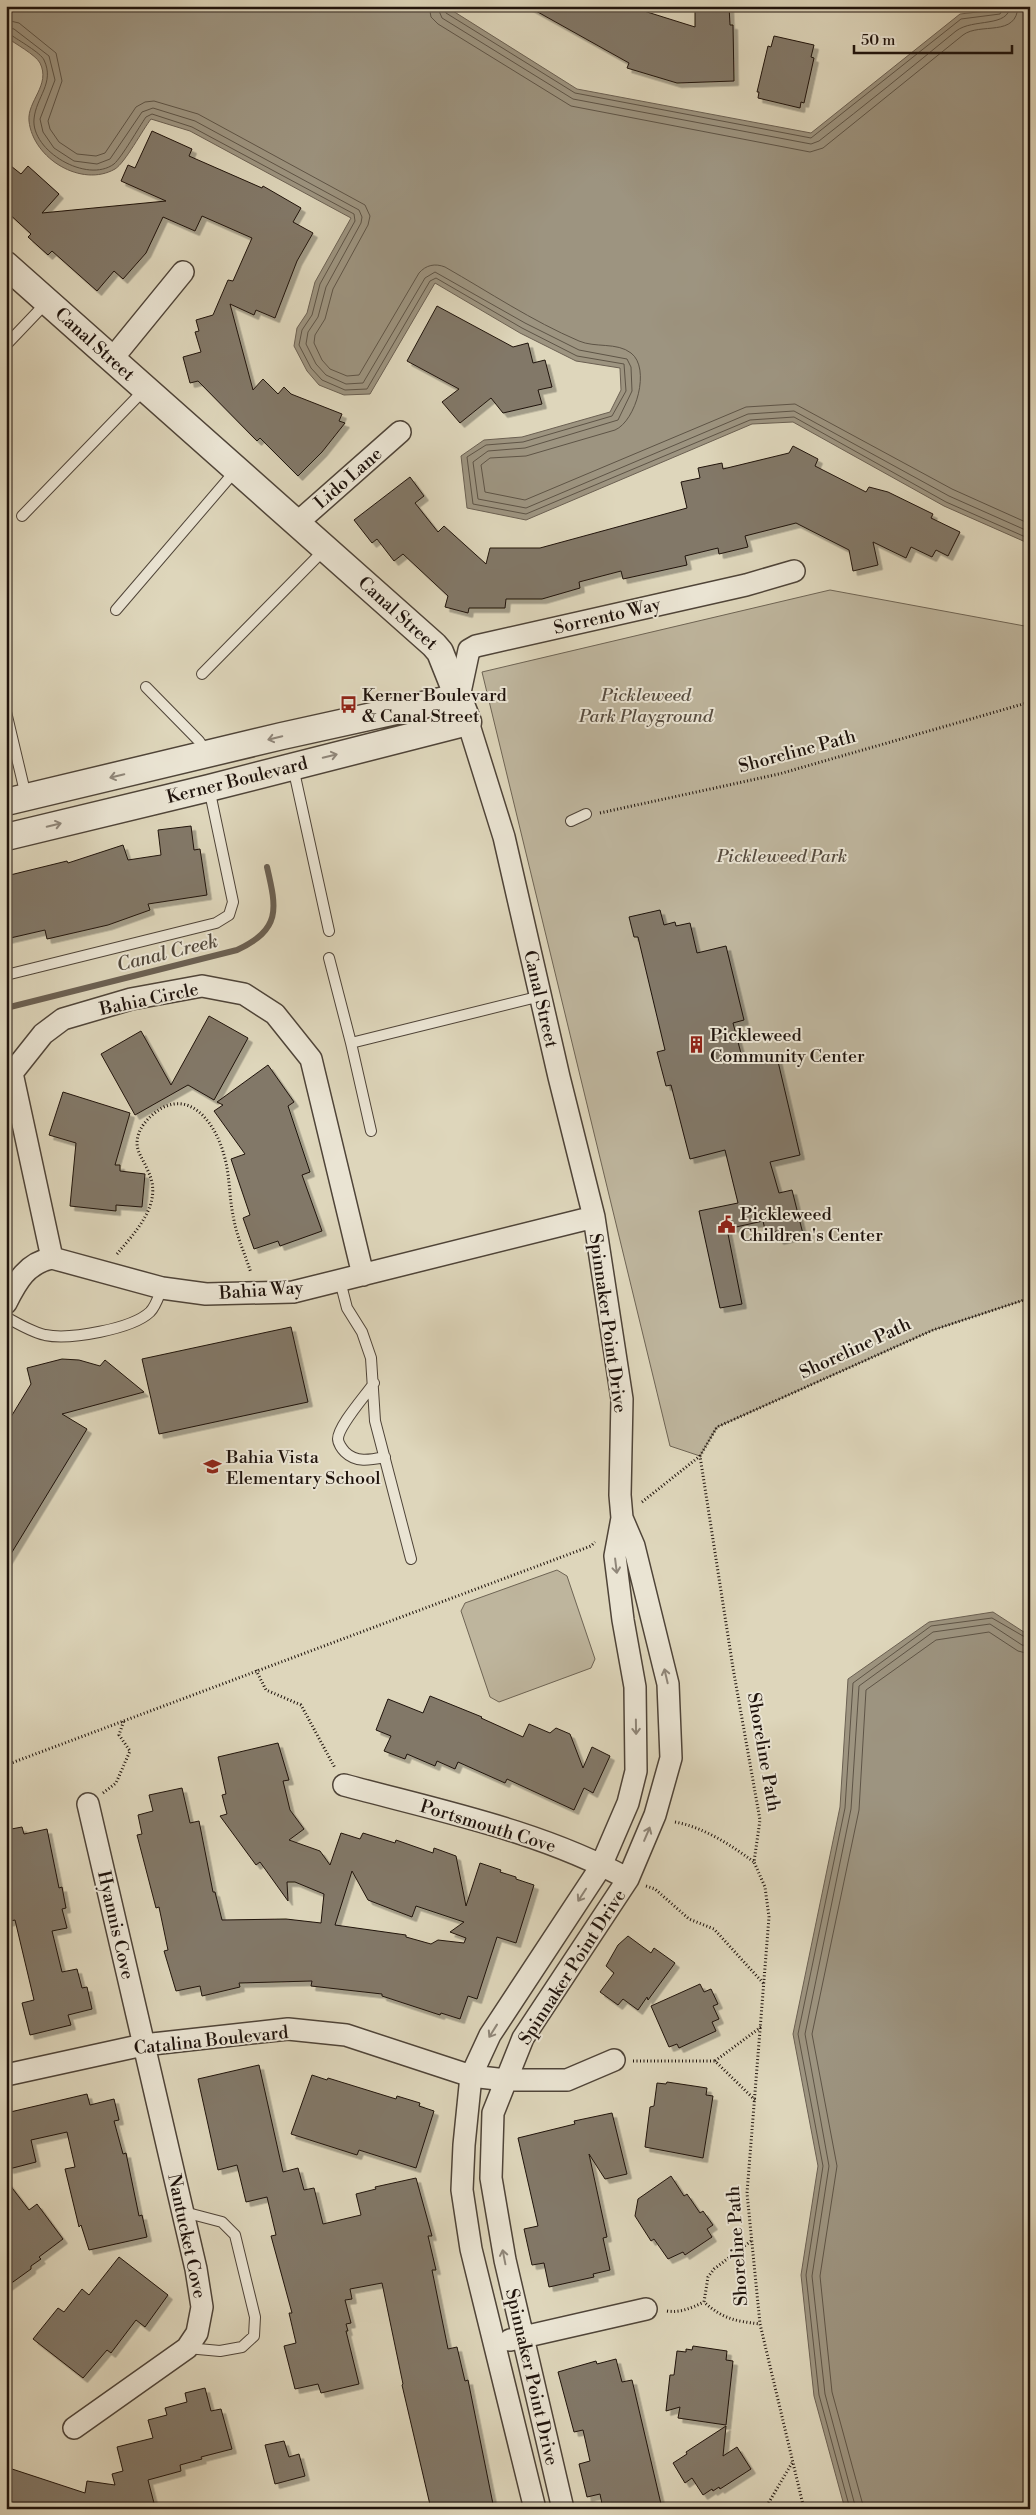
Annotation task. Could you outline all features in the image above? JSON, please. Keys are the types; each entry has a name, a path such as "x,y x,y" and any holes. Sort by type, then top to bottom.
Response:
{"street":[{"name":"Canal Street","path":"6,266 326,548 440,652 468,722 504,837 594,1217"},
{"path":"112,359 183,272"},
{"name":"Lido Lane","path":"297,523 400,432"},
{"name":"Sorrento Way","path":"459,698 469,650 476,646 746,585 794,571"},
{"name":"Kerner Boulevard","path":"16,800 459,698"},
{"name":"Kerner Boulevard","path":"6,836 209,788 468,722"},
{"name":"Bahia Circle","path":"52,1258 9,1072 43,1034 63,1018 131,999 202,986 244,994 275,1014 294,1034 311,1059 363,1275"},
{"name":"Bahia Way","path":"52,1258 162,1288 206,1294 293,1292 594,1217"},
{"name":"Spinnaker Point Drive","path":"536,2509 472,2249 462,2190 464,2145 471,2076 490,2035 602,1864 628,1803 636,1771 635,1687 623,1620 615,1556 622,1518 620,1495 622,1399 594,1217"},
{"path":"6,1303 26,1270 39,1261 52,1258"},
{"name":"Spinnaker Point Drive","path":"563,2509 505,2260 491,2178 493,2113 524,2038 628,1879 655,1815 671,1758 668,1684 634,1546 622,1518"},
{"name":"Portsmouth Cove","path":"344,1784 529,1836 602,1864 628,1879"},
{"name":"Hyannis Cove","path":"88,1804 143,2045"},
{"name":"Catalina Boulevard","path":"6,2075 143,2045 288,2029 346,2035 471,2076 506,2080 567,2080 614,2060"},
{"name":"Nantucket Cove","path":"74,2428 187,2348 197,2333 202,2307 184,2212 143,2045"},
{"path":"495,2343 646,2309"}],"lane":[{"path":"6,346 47,302"},
{"path":"22,516 145,388"},
{"path":"116,610 237,470"},
{"path":"202,674 326,548"},
{"path":"146,687 199,741 208,755"},
{"path":"6,712 16,800"},
{"path":"292,766 329,931"},
{"path":"6,975 216,923 229,915 233,902 232,895 209,788"},
{"path":"571,821 586,814"},
{"path":"330,958 371,1131"},
{"path":"351,1043 541,996"},
{"path":"340,1281 346,1308 362,1332 371,1358 375,1421 411,1559"},
{"path":"6,1318 45,1335 68,1336 102,1330 139,1321 152,1310 162,1288"},
{"path":"374,1383 342,1428 338,1439 342,1449 350,1457 365,1461 385,1457"},
{"path":"184,2212 222,2222 235,2235 255,2317 254,2336 242,2347 220,2351 187,2348"}],"path":[{"name":"Shoreline Path","path":"586,814 779,774 1030,702"},
{"path":"102,1272 141,1227 150,1205 151,1178 136,1147 138,1135 145,1122 157,1111 179,1103 191,1105 198,1111 220,1142 225,1157 233,1217 257,1293"},
{"name":"Shoreline Path","path":"804,2509 760,2324 751,2240 747,2193 762,2027 769,1917 765,1887 754,1862 760,1820 733,1668 700,1456 717,1427 933,1330 1030,1298"},
{"path":"6,1764 592,1546 622,1518 700,1456"},
{"path":"256,1670 266,1690 300,1705 344,1784"},
{"path":"88,1804 116,1782 130,1751 119,1736 124,1720"},
{"path":"669,1820 684,1824 732,1846 754,1862"},
{"path":"628,1879 654,1889 690,1919 714,1929 765,1984"},
{"path":"614,2060 715,2061 762,2027"},
{"path":"715,2061 755,2100"},
{"path":"704,2302 708,2277 714,2269 751,2240"},
{"path":"646,2309 677,2312 690,2309 704,2302"},
{"path":"704,2302 716,2312 732,2321 760,2324"},
{"path":"765,2509 792,2462"}],"green space":[{"name":"Pickleweed Park","path":"830,590 1030,627 1030,1298 933,1330 717,1427 700,1456 670,1446 482,672"},
{"path":"557,1570 567,1576 595,1659 591,1668 499,1702 490,1697 461,1611 465,1603"}],"water":[{"path":"6,6 445,6 577,89 811,133 960,14 1030,6 1030,544 944,506 793,422 752,424 526,520 467,508 461,456 484,440 522,437 610,412 621,390 620,368 576,361 520,333 435,283 370,394 344,395 319,385 307,371 294,346 297,328 307,313 315,282 351,218 190,131 151,119 129,153 115,169 102,174 88,175 74,172 61,166 49,158 39,147 32,135 29,114 41,86 43,71 40,63 34,56 6,37"},
{"path":"993,1612 1030,1636 1030,2509 845,2509 814,2396 801,2275 818,2166 793,2034 840,1807 848,1679 929,1622"}],"building":[{"path":"527,6 628,6 695,27 695,6 729,6 730,25 733,25 734,81 677,83 627,68 629,63"},
{"path":"774,36 814,45 811,57 814,58 804,103 801,102 800,108 758,98 759,92 757,92 768,46 771,47"},
{"path":"152,131 192,149 189,156 262,188 263,186 301,208 293,222 313,233 297,261 275,318 256,310 254,315 230,304 253,390 263,379 278,394 284,387 291,394 342,414 339,421 345,423 322,452 298,476 260,438 257,441 198,381 190,383 183,357 201,352 195,332 199,331 196,320 213,315 228,280 233,281 252,238 202,216 195,231 163,217 146,253 123,279 114,271 97,291 52,251 48,255 28,237 31,234 6,211 6,162 21,174 28,166 59,194 42,213 166,201 121,181 128,165 135,168"},
{"path":"437,306 513,347 528,343 533,363 545,360 552,387 538,390 542,404 503,413 491,398 460,423 442,402 459,389 407,361"},
{"path":"793,446 818,459 815,466 866,492 869,487 888,492 933,514 931,518 960,532 948,556 936,550 932,557 911,547 906,558 873,542 878,565 853,571 849,550 796,523 745,536 748,547 719,554 718,548 685,556 687,565 623,579 621,571 579,582 580,588 542,599 506,599 505,608 469,608 468,613 445,607 448,596 403,554 394,561 377,539 372,543 354,520 410,477 424,496 415,503 438,532 444,526 486,564 490,548 540,548 687,508 681,482 700,478 698,468 722,463 723,469 789,453"},
{"path":"191,826 194,850 200,849 207,895 148,904 150,910 108,925 47,939 45,930 6,939 6,876 67,861 68,863 123,845 128,860 161,855 158,830"},
{"name":"Pickleweed Community Center","path":"660,910 664,925 675,922 676,926 690,923 697,953 726,946 744,1020 733,1023 743,1061 776,1053 800,1155 770,1162 779,1193 792,1190 803,1234 779,1240 777,1231 766,1234 763,1221 727,1229 742,1304 720,1308 699,1211 738,1203 725,1150 690,1159 671,1085 666,1086 657,1052 665,1050 638,937 634,937 629,917"},
{"path":"209,1016 248,1038 214,1100 188,1085 135,1115 101,1054 141,1031 171,1085"},
{"path":"268,1065 294,1102 288,1106 310,1172 302,1175 322,1231 280,1246 278,1241 254,1249 243,1218 250,1215 231,1159 245,1154 214,1111 223,1105 217,1102"},
{"path":"63,1092 130,1113 115,1165 120,1165 120,1171 145,1174 142,1207 116,1205 116,1211 70,1206 76,1143 49,1135"},
{"path":"291,1327 308,1402 159,1434 142,1359"},
{"path":"62,1359 79,1360 100,1366 105,1360 144,1392 62,1414 87,1429 6,1562 6,1425 31,1384 27,1368"},
{"path":"430,1696 482,1717 523,1737 529,1724 550,1733 556,1728 570,1734 583,1768 592,1747 610,1756 593,1793 584,1788 574,1810 507,1779 505,1783 458,1762 455,1769 437,1761 435,1766 407,1754 405,1759 384,1751 391,1736 376,1730 388,1699 423,1713"},
{"path":"278,1743 289,1780 283,1781 290,1810 304,1829 289,1840 320,1851 330,1865 341,1833 360,1839 363,1833 395,1843 396,1840 433,1853 434,1848 456,1856 466,1906 480,1863 534,1885 516,1943 497,1937 477,1999 468,1996 460,2019 441,2013 440,2015 382,1996 382,1994 311,1986 312,1981 239,1983 240,1987 202,1996 200,1986 176,1991 164,1951 168,1950 159,1907 156,1908 137,1835 142,1834 138,1815 153,1811 149,1795 182,1788 190,1823 199,1821 213,1892 215,1892 222,1920 286,1919 321,1923 324,1894 295,1882 287,1882 288,1901 260,1862 256,1865 220,1816 227,1814 222,1795 226,1794 218,1757","holes":["352,1871 368,1900 412,1917 416,1906 464,1922 450,1932 466,1938 464,1943 438,1940 431,1944 406,1937 406,1935 335,1925"]},
{"path":"22,1827 24,1834 47,1829 59,1888 62,1887 66,1908 62,1909 67,1928 52,1931 62,1972 77,1969 82,1988 87,1987 92,2009 68,2015 71,2025 30,2035 22,2003 34,2000 15,1920 6,1922 6,1830"},
{"path":"628,1936 651,1953 654,1948 675,1963 648,2000 647,1997 638,2010 623,1999 618,2005 600,1992 614,1973 606,1966 618,1945"},
{"path":"700,1984 704,1992 711,1989 718,2004 713,2006 719,2019 712,2022 716,2031 679,2048 677,2044 669,2047 651,2006"},
{"path":"259,2065 283,2172 298,2168 304,2190 314,2188 323,2224 361,2215 356,2194 376,2189 375,2187 416,2178 432,2236 428,2236 436,2270 432,2270 448,2349 457,2347 465,2381 468,2380 494,2509 431,2509 402,2385 382,2283 350,2289 352,2299 345,2300 351,2323 346,2324 348,2331 346,2331 359,2384 321,2393 318,2384 295,2389 284,2346 296,2343 289,2313 292,2313 271,2236 276,2235 267,2197 246,2202 237,2165 218,2170 198,2079"},
{"path":"312,2075 327,2080 328,2078 396,2099 397,2096 420,2103 419,2106 434,2111 416,2168 359,2150 357,2155 291,2134"},
{"path":"667,2082 707,2088 706,2095 713,2096 703,2158 645,2147 650,2107 654,2106 657,2083 666,2084"},
{"path":"87,2094 90,2105 114,2099 119,2120 114,2121 123,2154 126,2153 139,2216 142,2215 147,2237 89,2250 81,2225 79,2227 65,2169 75,2167 67,2132 31,2140 36,2162 9,2169 6,2156 6,2113"},
{"path":"612,2113 627,2174 605,2179 589,2154 607,2237 603,2238 610,2270 593,2274 594,2277 549,2287 544,2263 532,2265 524,2229 538,2226 518,2138 575,2124 574,2121"},
{"path":"671,2176 684,2196 687,2194 700,2213 703,2211 713,2225 707,2229 712,2237 685,2255 683,2252 668,2259 654,2239 651,2241 635,2216 638,2199"},
{"path":"6,2180 29,2210 37,2204 63,2239 39,2257 41,2259 31,2266 31,2269 6,2287"},
{"path":"119,2257 168,2295 145,2327 136,2320 111,2353 107,2350 83,2378 33,2339 58,2308 64,2312 82,2289 89,2295"},
{"path":"693,2346 727,2351 726,2360 733,2361 726,2425 678,2418 680,2407 666,2411 670,2375 674,2375 677,2351 686,2352 686,2349 692,2350"},
{"path":"616,2359 622,2382 632,2380 661,2504 642,2509 603,2509 600,2494 587,2497 579,2464 590,2461 583,2430 574,2432 558,2372 596,2361 597,2364"},
{"path":"205,2388 211,2411 221,2409 232,2449 201,2457 202,2459 180,2465 181,2471 148,2480 154,2503 142,2506 142,2509 6,2509 6,2467 85,2493 87,2481 115,2485 112,2474 123,2471 117,2447 153,2438 148,2420 167,2415 165,2408 187,2402 185,2393"},
{"path":"726,2426 723,2456 737,2447 751,2469 720,2489 719,2487 713,2491 712,2489 703,2495 692,2478 685,2483 673,2463 687,2454 686,2452"},
{"path":"284,2441 289,2457 299,2454 305,2476 275,2484 265,2445"}],"waterway":[{"name":"Canal Creek","path":"6,1008 237,950 262,934 272,917 274,907 273,895 267,867"}],"place":[{"name":"Kerner Boulevard & Canal Street","path":"348,705"},
{"name":"Pickleweed Community Center","path":"696,1045"},
{"name":"Pickleweed Children's Center","path":"726,1224"},
{"name":"Bahia Vista Elementary School","path":"212,1467"}],"park label":[{"name":"Pickleweed Park Playground","path":"646,705"}]}
